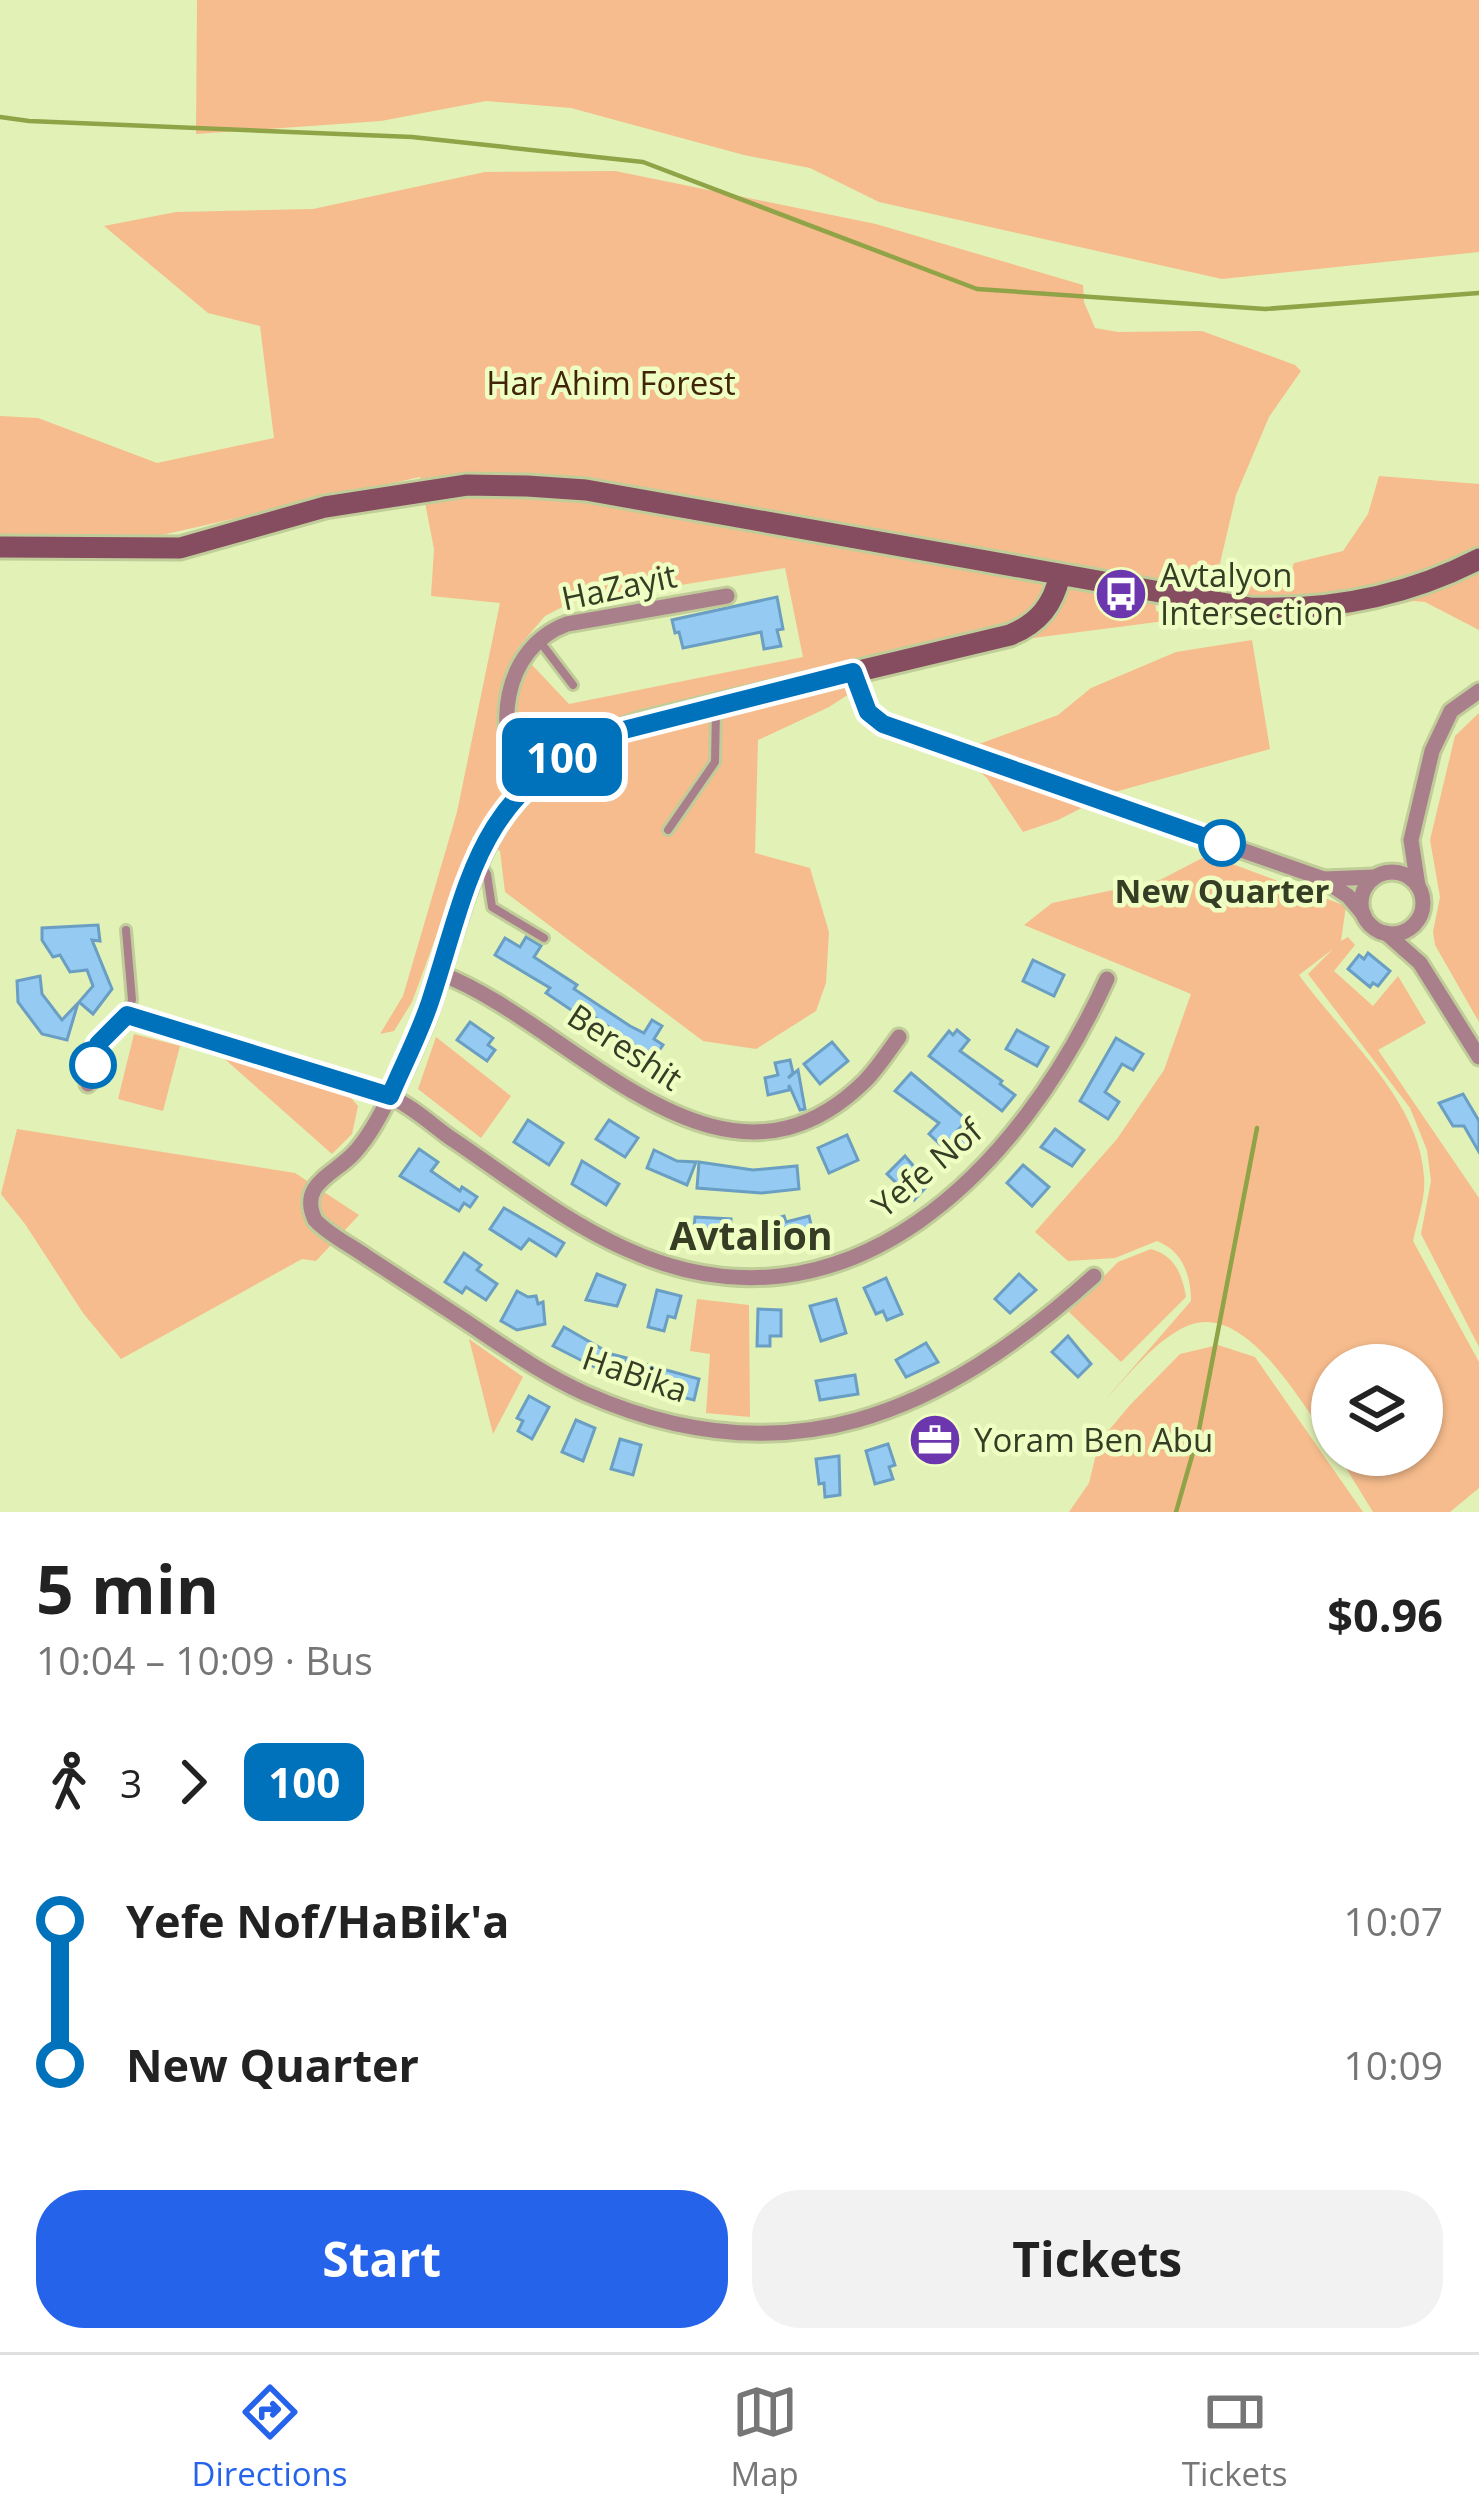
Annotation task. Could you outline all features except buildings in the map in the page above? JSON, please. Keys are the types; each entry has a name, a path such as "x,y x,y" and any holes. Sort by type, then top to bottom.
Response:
{"main road":[{"path":"0,547 180,548 325,507 467,485 586,490 1217,604 1283,609 1374,599 1479,560"},
{"path":"390,1096 416,1039 477,858 501,815 527,784 572,751 604,735 1022,630 1046,610 1060,575"}],"street":[{"name":"HaZayit","path":"527,784 510,754 505,715 517,672 540,642 566,624 727,596"},
{"path":"853,672 868,712 883,724 1321,878 1352,900 1370,925 1420,963 1479,1057"},
{"path":"1364,915 1362,897 1404,851 1412,835 1439,728 1451,711 1479,691"},
{"path":"1412,835 1412,860 1423,903 1418,920 1420,963"},
{"path":"1321,878 1404,874 1418,886"},
{"path":"1386,933 1404,931 1418,920"},
{"name":"Bereshit","path":"439,973 507,1006 646,1102 720,1130 758,1132 795,1126 832,1109 866,1080 898,1037"},
{"name":"Yefe Nof","path":"127,1015 390,1096 553,1207 626,1249 703,1274 742,1279 825,1269 868,1253 964,1186 1040,1098 1083,1031 1108,979"},
{"path":"88,1084 98,1044 127,1015"},
{"name":"HaBika","path":"390,1096 361,1145 312,1192 311,1213 320,1226 555,1378 610,1403 668,1421 730,1430 814,1430 907,1406 988,1362 1094,1276"}],"lane":[{"path":"540,642 573,685"},
{"path":"668,830 715,762 716,705"},
{"path":"477,858 488,874 492,908 544,938"},
{"path":"126,929 131,1000 127,1015"}],"green space":[{"path":"197,0 1479,0 1479,252 1222,279 879,202 810,168 571,108 486,101 381,121 196,134"},
{"name":"Har Ahim Forest","path":"615,171 876,224 1083,285 1084,302 1095,328 1202,331 1295,365 1301,371 1269,417 1236,495 1217,576 1287,584 1294,563 1343,551 1368,514 1379,476 1479,484 1479,630 1425,602 1314,624 1194,614 1155,601 1156,611 1180,619 972,646 878,675 829,707 758,740 755,853 810,868 829,932 826,983 816,1011 756,1049 703,1041 505,892 500,851 473,836 412,1002 394,1031 380,1034 403,996 457,812 500,603 431,596 434,549 420,477 153,537 0,536 0,416 38,418 157,463 274,438 260,326 208,313 104,226 176,212 313,209 485,172","holes":["785,568 803,657 569,704 517,649 545,616 570,603"]},
{"path":"1252,640 1270,749 1111,793 1023,832 987,778 957,752 1058,715 1091,688 1176,652"},
{"path":"1479,713 1479,1022 1435,945 1440,897 1430,840 1455,736"},
{"path":"1208,855 1346,906 1341,941 1348,937 1355,945 1334,971 1373,1006 1398,976 1426,1023 1378,1050 1479,1198 1479,1347 1421,1234 1431,1181 1427,1150 1410,1108 1308,974 1333,949 1299,975 1376,1070 1409,1121 1424,1185 1413,1241 1479,1362 1479,1488 1450,1512 1373,1512 1351,1476 1443,1476 1443,1344 1311,1344 1311,1416 1251,1342 1230,1328 1209,1322 1187,1326 1164,1340 1105,1400 1191,1301 1184,1265 1157,1241 1115,1258 1068,1261 1035,1232 1117,1139 1164,1070 1191,994 1024,925 1052,903 1160,880"},
{"path":"134,1034 180,1046 163,1111 118,1099"},
{"path":"436,1037 511,1096 481,1138 418,1089"},
{"path":"219,1054 346,1092 358,1106 352,1134 332,1154"},
{"path":"17,1129 295,1173 359,1215 316,1261 302,1259 121,1359 83,1313 1,1194"},
{"path":"1151,1249 1176,1267 1186,1297 1121,1362 1069,1312 1118,1262"},
{"path":"697,1299 749,1305 750,1417 706,1413 710,1354 690,1351"},
{"path":"469,1339 523,1377 493,1434"},
{"path":"1218,1345 1255,1357 1311,1437 1311,1476 1338,1476 1363,1512 1069,1512 1089,1483 1099,1442 1180,1354"}],"waterway":[{"path":"0,117 412,137 643,162 977,289 1265,309 1479,293"},
{"path":"1176,1512 1198,1435 1257,1128"}],"bus line":[{"name":"100","path":"93,1065 98,1044 127,1015 390,1096 425,1015 471,872 484,842 521,790 544,769 604,735 853,672 868,712 883,724 1222,843"}],"place":[{"name":"Avtalyon Intersection","path":"1121,594"},
{"name":"New Quarter","path":"1222,843"},
{"name":"Yoram Ben Abu","path":"935,1440"}],"district":[{"name":"Avtalion","path":"751,1236"}]}
